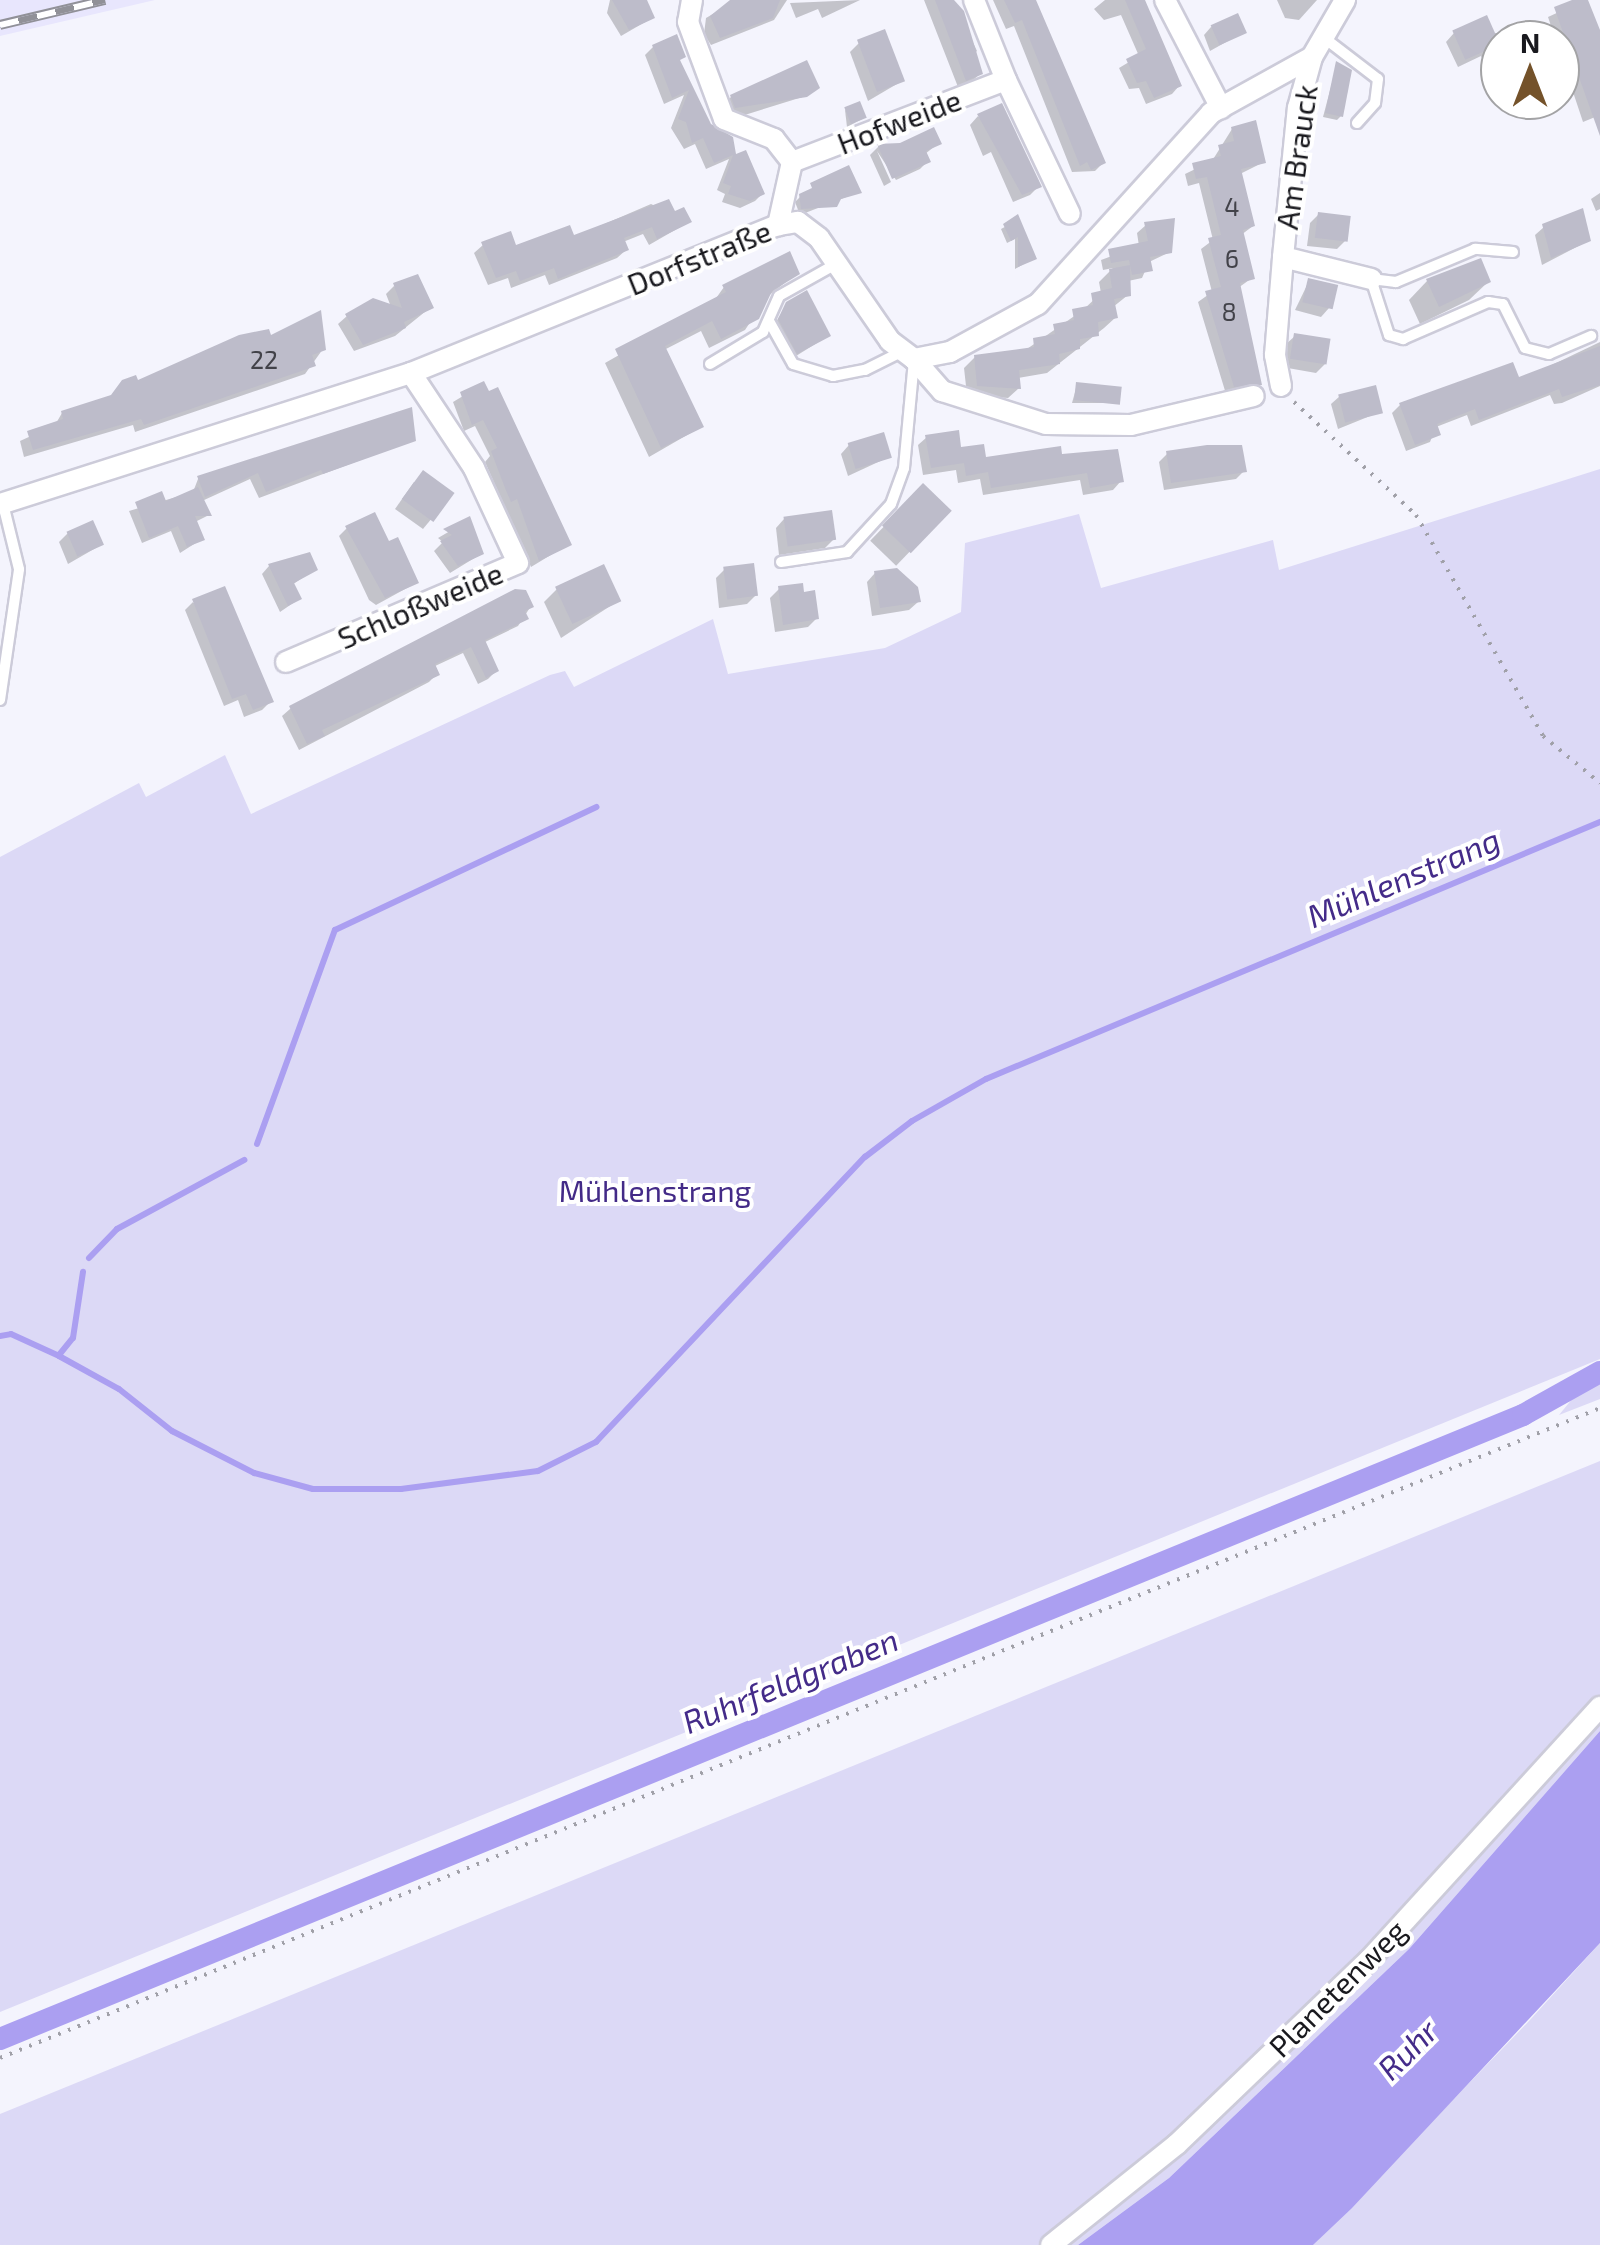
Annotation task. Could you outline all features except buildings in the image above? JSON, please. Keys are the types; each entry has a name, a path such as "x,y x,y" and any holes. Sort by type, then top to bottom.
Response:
{"street":[{"path":"692,0 688,22 724,119 774,139 792,162 778,225"},
{"path":"974,0 1006,80 1070,214"},
{"path":"1165,0 1220,108"},
{"path":"909,355 950,352 1038,304 1220,108 1312,57 1344,0"},
{"name":"Am Brauck","path":"1281,386 1276,355 1283,257 1298,108 1312,57"},
{"name":"Hofweide","path":"792,162 1006,80"},
{"name":"Dorfstraße","path":"1,503 411,372 778,225 798,222 909,355"},
{"name":"Am Brauck","path":"1283,257 1370,278"},
{"path":"909,355 942,391 1046,424 1131,425 1254,396"},
{"name":"Schloßweide","path":"286,662 518,563 474,468 411,372"},
{"name":"Planetenweg","path":"1051,2245 1164,2155 1369,1960 1600,1707"}],"lane":[{"path":"1323,38 1378,79 1376,102 1357,123"},
{"path":"1513,252 1475,249 1396,282 1370,278 1389,335 1402,338 1488,302 1503,304 1525,348 1549,354 1591,336"},
{"path":"710,364 753,342 769,321 779,296 836,264"},
{"path":"769,321 793,364 833,376 909,355 904,468 892,504 847,552 782,562"},
{"path":"0,700 4,640 19,569 1,503"}],"path":[{"path":"1281,386 1416,514 1543,736 1600,783"},
{"path":"0,2058 1600,1408"}],"shaded area":[{"path":"0,0 155,0 0,36"}],"green space":[{"name":"Mühlenstrang","path":"1600,469 1600,1359 0,2012 0,857 139,783 146,797 225,755 251,814 550,675 565,671 574,687 713,619 728,674 885,648 961,612 965,543 1079,514 1101,588 1273,540 1279,570"},
{"path":"1600,1365 1600,1399 1559,1415"},
{"path":"1600,1461 1600,1731 1409,1949 1169,2178 1078,2245 0,2245 0,2114"},
{"path":"1600,1943 1600,2245 1313,2245 1529,2021"}],"water":[{"name":"Ruhr","path":"1600,1731 1600,1943 1352,2208 1313,2245 1078,2245 1169,2178 1409,1949"}],"waterway":[{"path":"257,1144 335,930 596,807"},
{"name":"Mühlenstrang","path":"0,1336 11,1334 59,1356 119,1389 172,1431 254,1473 313,1489 401,1489 538,1471 596,1442 865,1157 912,1121 986,1079 1600,822"},
{"path":"89,1258 117,1229 244,1160"},
{"path":"59,1355 73,1338 83,1272"},
{"name":"Ruhrfeldgraben","path":"0,2039 1523,1415 1600,1372"}],"railway":[{"path":"0,25 105,0"}]}
